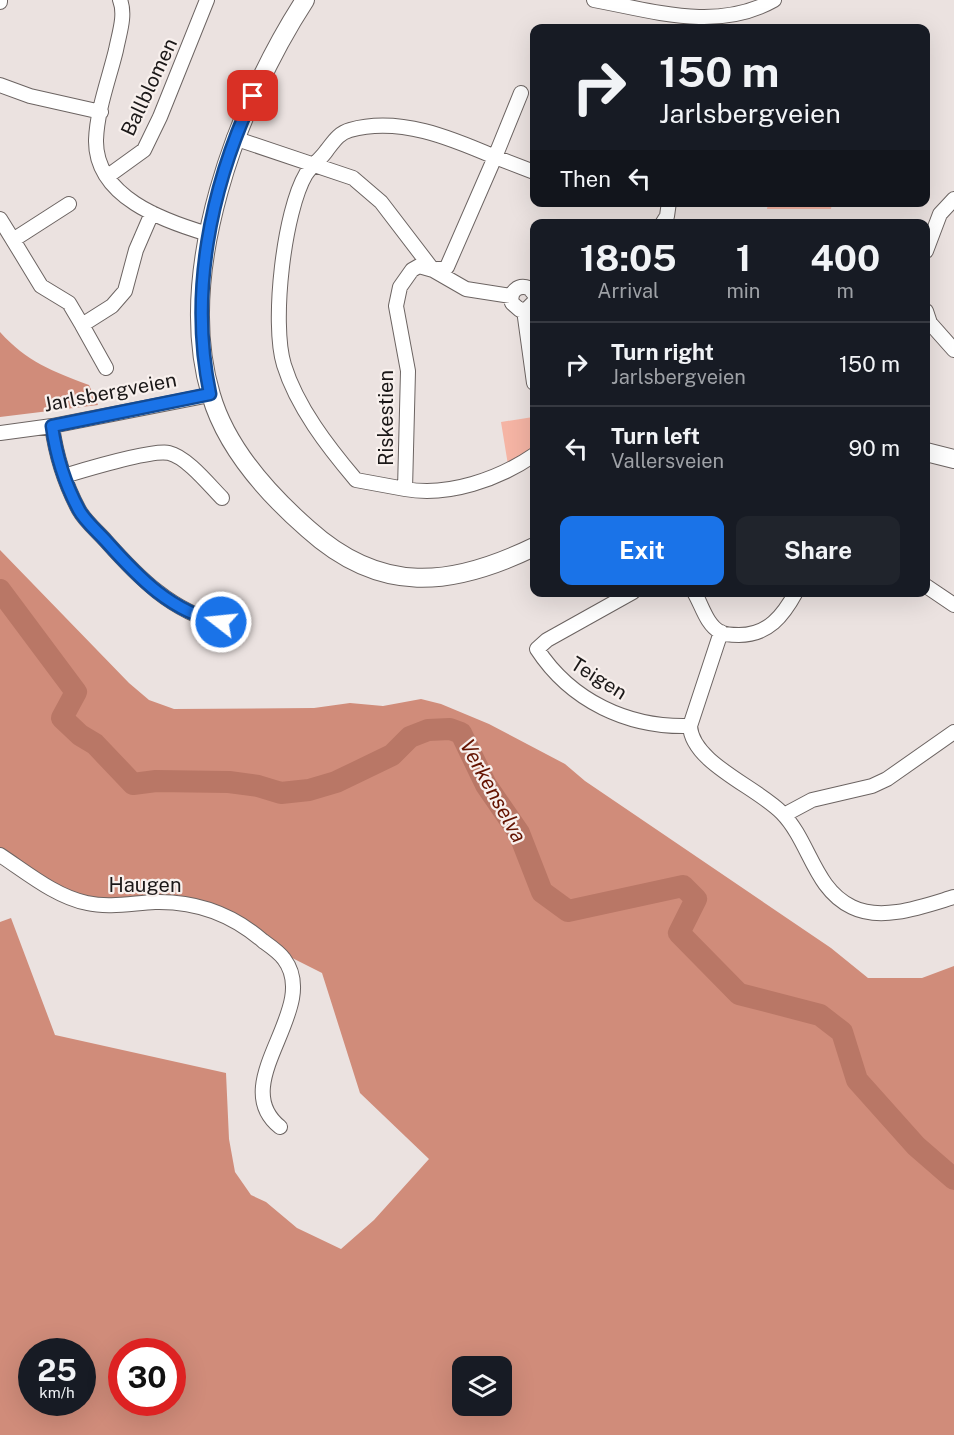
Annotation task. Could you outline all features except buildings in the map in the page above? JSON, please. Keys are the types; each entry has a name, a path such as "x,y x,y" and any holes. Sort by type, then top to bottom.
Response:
{"main road":[{"path":"305,0 261,81 234,138 208,234 202,328 210,394 234,444 262,482 317,538 349,559 394,575 436,578 476,572 530,549"},
{"path":"930,453 954,459"}],"street":[{"path":"120,0 122,20 100,112 96,140 98,158 123,195 152,213 208,234"},
{"name":"Ballblomen","path":"108,176 144,150 178,75 207,0"},
{"path":"594,0 705,19 739,15 774,0"},
{"path":"0,85 30,96 100,112"},
{"name":"Riskestien","path":"521,93 476,197 455,254 447,267 433,270 419,266 412,270 400,287 396,306 408,371 405,489 430,492 487,479 530,457"},
{"path":"405,489 356,480 302,406 283,362 279,322 284,251 299,193 313,165 341,134 351,130 376,127 407,128 438,135 530,170"},
{"path":"234,138 352,178 365,187 391,215 433,270 466,289 511,296"},
{"path":"930,240 940,214 954,199"},
{"path":"14,240 69,204"},
{"path":"82,325 112,306 125,291 136,250 152,213"},
{"path":"0,219 41,286 69,303 106,368"},
{"path":"511,296 522,286 530,289"},
{"path":"511,296 514,306 529,306 530,321"},
{"path":"930,323 954,350"},
{"name":"Jarlsbergveien","path":"0,433 52,426 210,394"},
{"path":"52,426 64,476 80,512 156,592 198,618 221,622"},
{"path":"64,476 149,455 170,453 190,466 222,498"},
{"path":"930,589 954,605"},
{"name":"Teigen","path":"624,597 547,640 537,649 564,684 598,704 633,720 660,727 690,726"},
{"path":"696,597 708,620 721,632 753,635 772,626 792,597"},
{"path":"721,632 690,726 690,737 699,752 760,794 784,815 803,843 826,887 853,908 868,912 899,912 954,897"},
{"path":"784,815 812,800 872,786 886,779 954,732"},
{"name":"Haugen","path":"0,855 67,896 87,903 180,902 216,911 241,923 281,955 291,975 292,995 262,1092 264,1111 280,1127"}],"shaded area":[{"path":"767,207 831,207 831,209 767,209"},
{"path":"0,332 30,358 89,385 98,405 0,417"},
{"path":"530,417 530,451 508,465 501,422"},
{"path":"0,550 129,683 149,700 174,709 314,708 350,703 383,706 421,699 441,704 489,724 565,764 585,781 831,948 868,978 922,978 954,966 954,1435 0,1435 0,922 11,918 55,1035 226,1073 229,1139 235,1172 251,1195 266,1202 297,1228 341,1249 374,1220 429,1159 360,1093 322,973 171,897 85,899 0,858"}],"waterway":[{"name":"Verkenselva","path":"0,590 76,692 62,718 80,735 95,744 133,784 156,781 229,782 258,786 281,793 309,790 336,782 392,755 410,737 428,730 450,729 461,733 486,785 519,833 542,892 568,911 683,886 696,899 679,933 739,994 820,1015 842,1032 857,1080 916,1146 954,1179"}],"route":[{"path":"221,622 198,618 156,592 80,512 58,457 52,426 171,404 210,394 202,337 202,293 208,234 234,138 253,96"}]}
